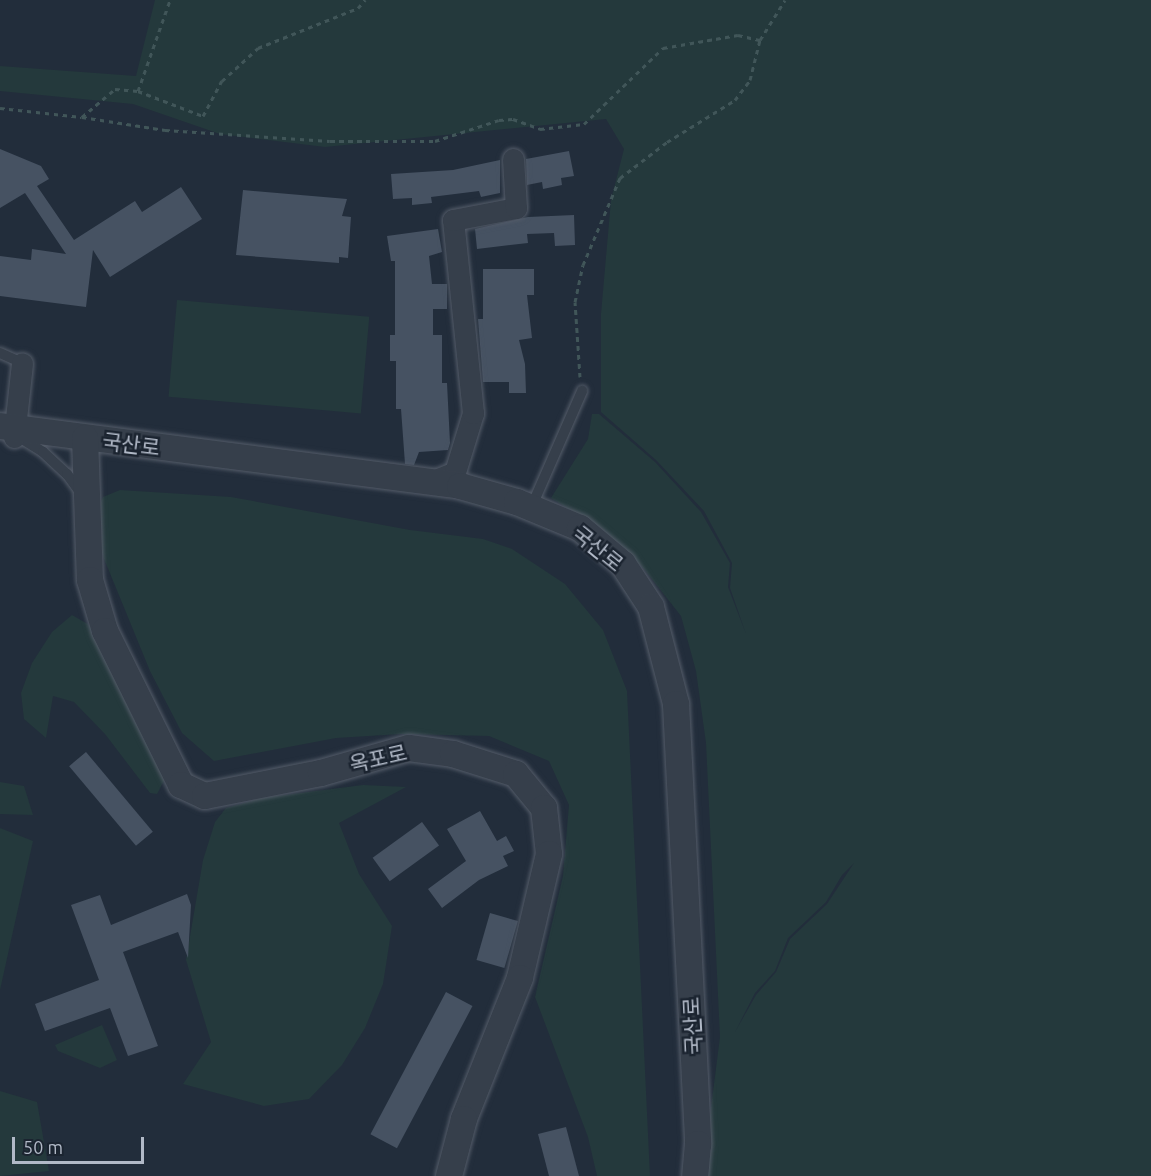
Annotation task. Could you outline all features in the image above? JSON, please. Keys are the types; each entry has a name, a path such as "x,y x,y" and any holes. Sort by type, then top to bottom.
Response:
{"street":[{"path":"463,481 473,413 453,220 516,208 513,159"},
{"path":"9,433 22,363"},
{"name":"국산로","path":"9,433 428,483 463,481 580,528 623,564 651,607 666,657 675,704 698,1144 695,1176"},
{"name":"국산로","path":"85,442 454,498 513,512 575,541 609,572 636,610 663,704 680,1138 678,1176"},
{"name":"옥포로","path":"85,442 90,580 105,631 181,785 205,796 321,773 409,748 453,754 516,774 544,808 549,854 520,978 464,1119 449,1176"}],"lane":[{"path":"0,353 22,363"},
{"path":"531,508 582,391"},
{"path":"9,433 43,452 67,474 86,501"}],"path":[{"path":"138,91 170,0"},
{"path":"82,117 115,89 138,91 203,116 222,81 258,48 358,8 365,0"},
{"path":"582,391 574,337 575,302 583,265 620,178 667,142 735,100 750,80 760,40 785,0"},
{"path":"0,108 177,130 330,141 435,141 499,120 513,119 540,129 584,124 663,48 738,34 760,40"}],"green space":[{"path":"155,0 1151,0 1151,1176 707,1176 708,1131 720,1037 706,743 696,671 681,616 644,569 596,526 551,498 588,439 592,414 599,414 655,462 701,512 730,563 728,587 746,634 730,588 732,563 704,511 656,460 601,412 601,314 611,200 624,149 606,119 325,147 220,134 133,104 0,91 0,66 136,76","holes":["854,863 827,904 790,939 776,972 756,995 735,1032 755,993 775,971 788,938 826,902 842,875"]},
{"path":"177,300 369,317 361,413 169,397"},
{"path":"120,490 231,497 410,530 483,539 512,549 565,584 603,630 627,691 650,1176 597,1176 588,1137 535,997 563,876 569,805 549,761 489,736 401,734 336,738 214,761 182,733 150,671 98,544 93,520 103,497"},
{"path":"72,615 98,630 168,773 157,794 150,793 105,734 74,702 53,696 46,738 24,719 21,693 32,663 52,632"},
{"path":"0,782 24,786 33,815 0,814"},
{"path":"363,785 406,787 339,823 359,874 392,926 383,984 365,1028 342,1065 309,1099 264,1106 183,1084 211,1042 186,960 203,860 215,822 226,808 261,798"},
{"path":"0,828 33,841 0,990"},
{"path":"102,1025 117,1060 100,1068 58,1051 55,1045"},
{"path":"0,1091 37,1102 49,1171 0,1176"}],"building":[{"path":"0,149 41,166 49,179 37,186 74,240 135,201 142,212 181,187 202,219 110,277 93,250 86,307 0,296 0,256 31,260 32,249 66,254 25,193 0,208"},
{"path":"569,151 574,176 561,178 562,185 543,189 542,182 527,185 526,159"},
{"path":"500,160 500,193 481,197 479,191 431,197 432,203 412,205 412,198 393,199 391,174 453,170"},
{"path":"243,190 347,199 342,216 351,217 348,258 339,257 339,263 236,255"},
{"path":"574,215 575,245 555,246 554,233 527,234 528,243 477,249 475,229 528,217"},
{"path":"438,229 442,252 429,256 432,284 447,284 447,309 433,309 433,335 442,335 442,383 447,383 450,443 448,450 419,452 414,465 405,464 401,409 396,409 396,361 390,361 390,335 395,335 395,261 391,261 387,236"},
{"path":"483,269 534,269 534,295 527,295 532,338 519,340 525,364 526,393 509,393 509,382 483,382 478,319 483,319"},
{"path":"86,752 153,832 136,846 69,766"},
{"path":"480,811 497,841 506,836 514,851 503,856 508,866 479,880 442,908 428,889 466,861 447,829"},
{"path":"422,822 439,845 390,881 373,858"},
{"path":"187,894 191,905 188,958 178,932 123,952 158,1046 128,1056 110,1008 45,1031 35,1004 99,980 71,905 100,895 111,925"},
{"path":"490,913 518,921 504,968 476,960"},
{"path":"446,992 472,1006 397,1148 370,1134"},
{"path":"566,1127 579,1176 549,1176 538,1134"}]}
